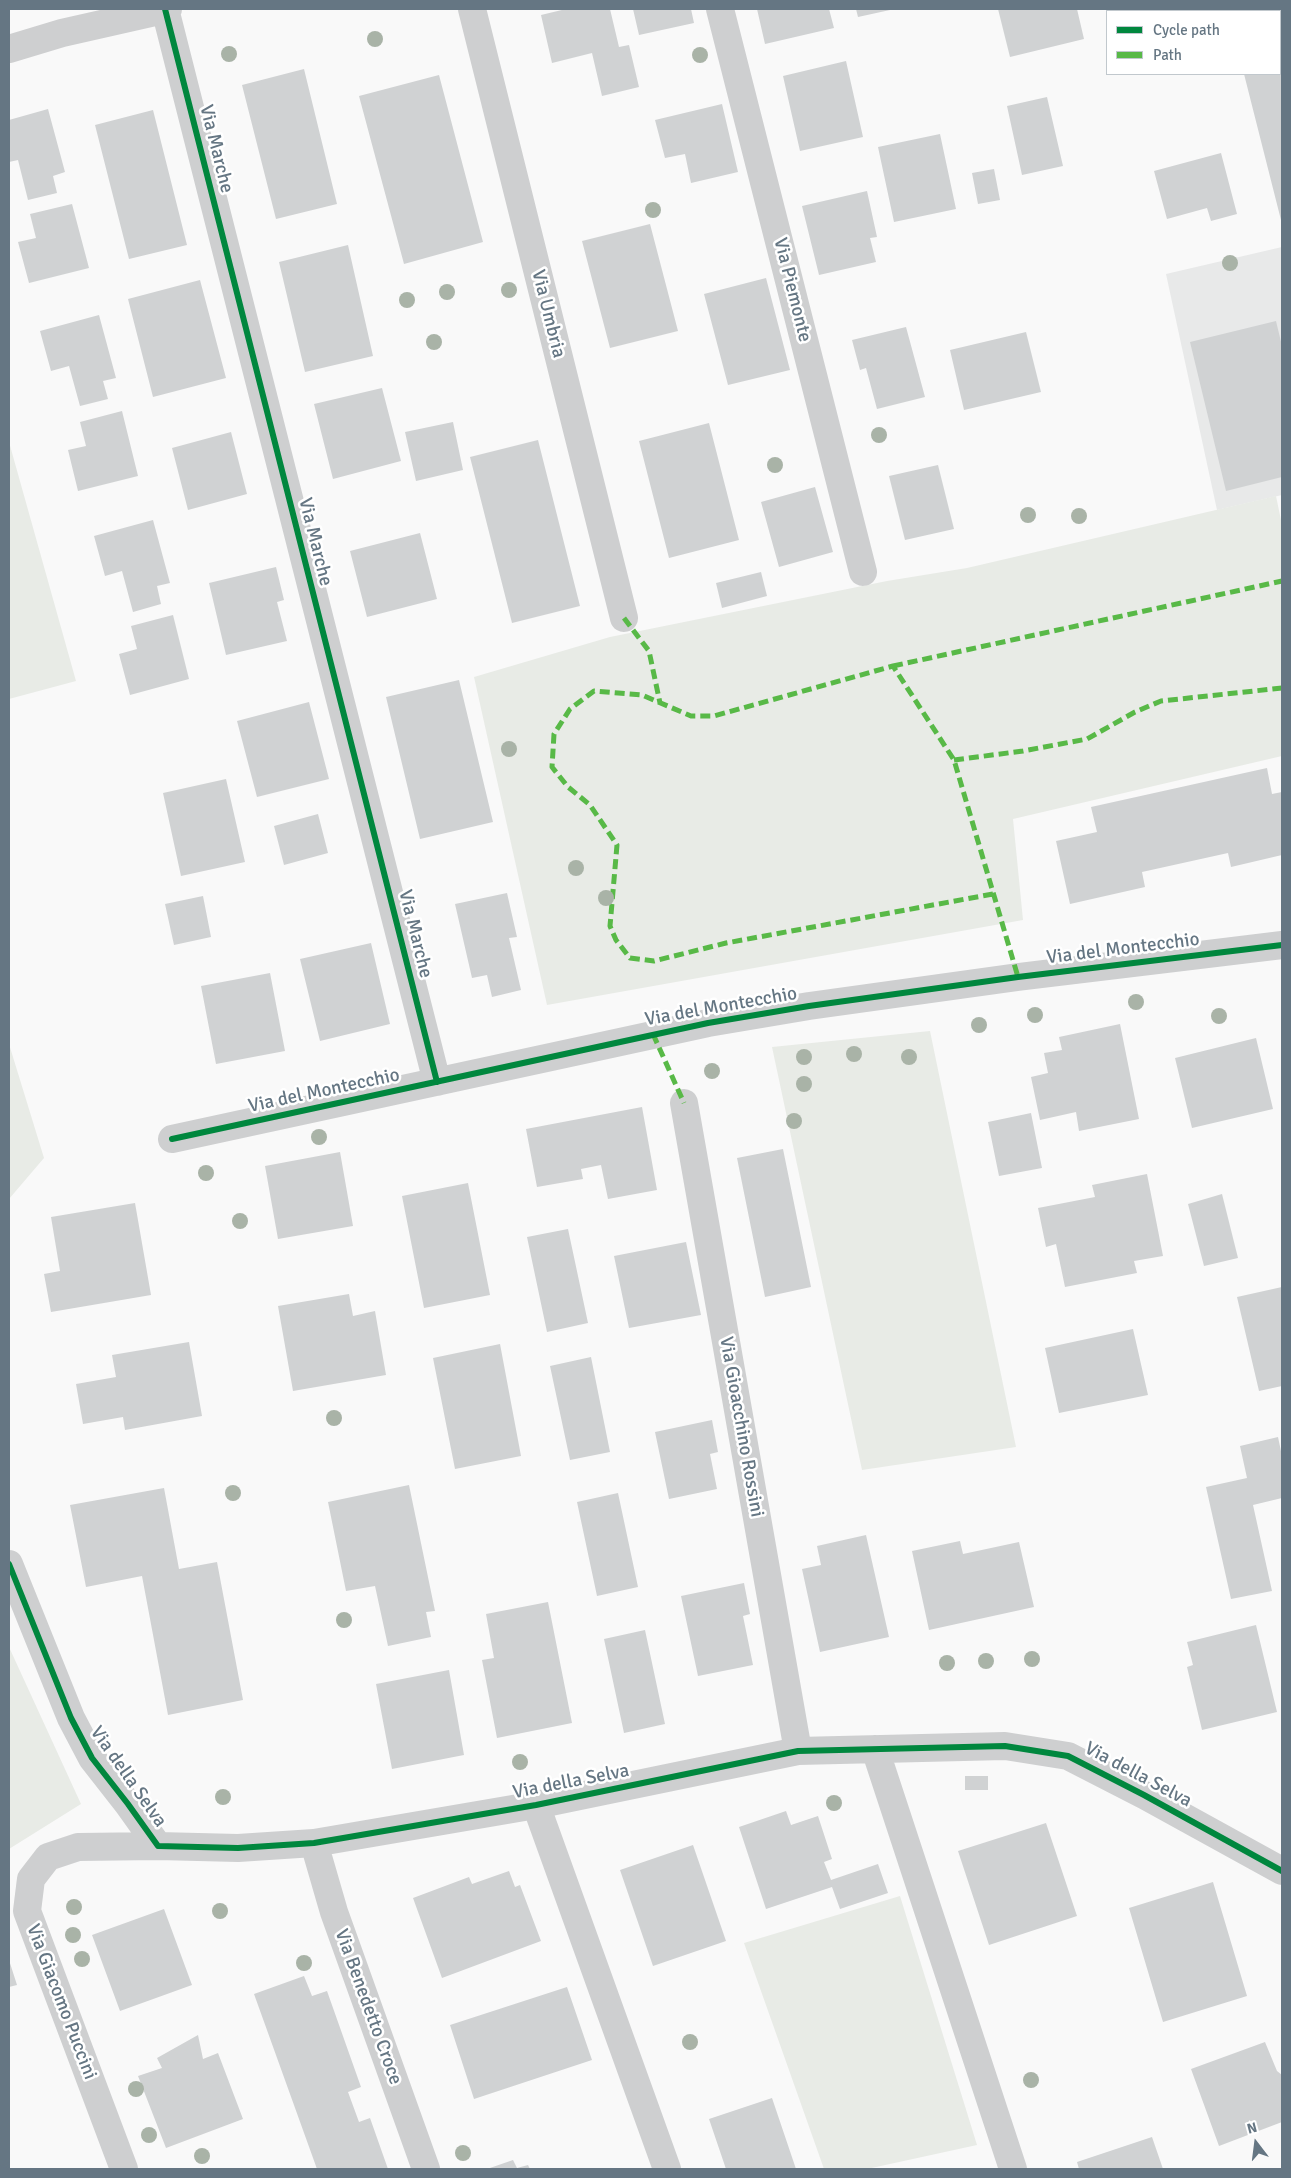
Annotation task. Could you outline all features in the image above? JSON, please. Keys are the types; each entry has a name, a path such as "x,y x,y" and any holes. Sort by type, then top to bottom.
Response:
{"street":[{"path":"9,48 62,33 166,9"},
{"name":"Via Marche","path":"166,9 437,1082"},
{"name":"Via Umbria","path":"472,9 624,618"},
{"name":"Via Piemonte","path":"720,9 863,572"},
{"name":"Via del Montecchio","path":"172,1139 708,1023 809,1006 1027,976 1282,945"},
{"name":"Via Gioacchino Rossini","path":"684,1103 798,1751"},
{"name":"Via della Selva","path":"9,1564 71,1718 92,1758 158,1846 238,1848 314,1843 536,1805 798,1751 1005,1746 1068,1756 1144,1794 1282,1871"},
{"path":"874,1749 1013,2169"},
{"name":"Via della Selva","path":"536,1805 667,2169"},
{"name":"Via Benedetto Croce","path":"314,1843 334,1912 426,2169"},
{"name":"Via Giacomo Puccini","path":"124,2169 26,1911 30,1879 48,1857 78,1847 158,1846"}],"shaded area":[{"path":"1282,247 1282,495 1217,510 1166,274"},
{"path":"9,442 76,681 9,699"},
{"path":"1276,496 1282,525 1282,756 1013,819 1023,920 547,1005 474,677 610,637 887,581 967,568"},
{"path":"930,1031 1016,1447 862,1470 772,1047"},
{"path":"9,1044 44,1158 9,1199"},
{"path":"9,1647 81,1804 9,1849"},
{"path":"900,1896 977,2145 867,2169 824,2169 744,1943"}],"building":[{"path":"566,9 610,9 619,47 629,45 639,87 602,96 592,53 552,63 541,15"},
{"path":"633,9 691,9 694,23 639,35"},
{"path":"757,9 829,9 834,28 765,44"},
{"path":"856,9 890,9 890,10 858,17"},
{"path":"998,9 1077,9 1084,39 1010,57"},
{"path":"1282,9 1282,224 1244,75 1281,75 1281,10 1228,10"},
{"path":"846,61 863,137 800,151 783,76"},
{"path":"304,69 337,204 276,219 242,85"},
{"path":"439,75 483,242 404,264 359,96"},
{"path":"1047,97 1063,166 1022,175 1007,106"},
{"path":"722,104 738,172 691,183 685,154 665,158 655,120"},
{"path":"48,109 65,172 53,176 57,193 28,200 18,160 9,162 9,120"},
{"path":"153,110 187,245 129,259 95,125"},
{"path":"940,134 956,209 894,222 878,147"},
{"path":"1221,153 1237,214 1211,221 1207,208 1167,219 1154,171"},
{"path":"994,169 1000,200 978,204 972,173"},
{"path":"867,191 877,237 870,238 876,262 819,275 802,206"},
{"path":"72,204 89,268 29,283 18,242 36,238 30,214"},
{"path":"650,224 678,331 610,348 582,241"},
{"path":"348,245 373,356 305,372 279,262"},
{"path":"766,278 790,370 728,385 704,294"},
{"path":"200,280 226,378 153,397 128,299"},
{"path":"99,315 116,378 103,381 108,399 80,406 69,366 51,371 40,331"},
{"path":"1276,321 1282,346 1282,477 1226,491 1190,342"},
{"path":"906,327 925,397 877,409 866,368 860,370 852,340"},
{"path":"1026,332 1041,392 964,410 950,350"},
{"path":"382,388 401,461 333,479 314,404"},
{"path":"122,411 138,476 78,491 68,450 86,446 80,422"},
{"path":"453,422 463,470 416,481 405,432"},
{"path":"709,423 739,540 669,558 639,441"},
{"path":"231,432 247,494 188,510 172,448"},
{"path":"538,440 580,606 512,623 470,457"},
{"path":"938,465 954,529 905,540 889,476"},
{"path":"815,487 833,552 779,567 761,502"},
{"path":"153,520 170,583 157,586 161,604 133,612 122,571 105,576 94,536"},
{"path":"420,533 437,599 367,617 350,551"},
{"path":"276,567 284,600 277,602 287,641 226,655 209,583"},
{"path":"761,572 767,596 722,608 716,583"},
{"path":"173,615 189,679 130,695 119,654 137,649 131,626"},
{"path":"459,680 493,822 420,839 386,697"},
{"path":"309,702 329,779 257,797 237,721"},
{"path":"1267,768 1272,794 1282,792 1282,855 1231,867 1228,853 1142,872 1145,887 1070,904 1056,841 1097,832 1091,807"},
{"path":"226,779 245,862 181,876 163,793"},
{"path":"318,814 328,853 284,865 274,826"},
{"path":"507,893 517,937 509,938 521,990 492,997 487,975 472,978 455,904"},
{"path":"203,896 211,937 174,945 165,904"},
{"path":"371,943 390,1024 320,1041 300,959"},
{"path":"270,973 285,1051 216,1064 201,986"},
{"path":"1120,1024 1139,1119 1079,1131 1076,1112 1040,1120 1031,1077 1048,1073 1044,1053 1062,1050 1059,1037"},
{"path":"1256,1038 1273,1109 1192,1128 1175,1058"},
{"path":"642,1107 657,1190 608,1199 601,1165 581,1169 583,1179 537,1187 526,1129"},
{"path":"1031,1113 1042,1168 999,1176 988,1122"},
{"path":"783,1149 811,1287 765,1297 737,1158"},
{"path":"340,1152 353,1226 278,1239 265,1166"},
{"path":"1147,1174 1163,1256 1134,1261 1137,1273 1065,1287 1056,1244 1046,1247 1038,1208 1095,1197 1092,1185"},
{"path":"468,1183 490,1295 424,1308 402,1196"},
{"path":"1222,1194 1238,1258 1204,1266 1188,1204"},
{"path":"135,1203 151,1295 51,1312 44,1274 60,1271 51,1217"},
{"path":"568,1229 588,1323 547,1332 527,1237"},
{"path":"686,1242 701,1315 629,1328 614,1256"},
{"path":"1282,1287 1282,1386 1259,1391 1237,1297"},
{"path":"349,1294 353,1316 375,1311 386,1375 293,1391 278,1306"},
{"path":"1133,1329 1148,1395 1059,1413 1045,1348"},
{"path":"189,1342 202,1416 125,1430 123,1417 83,1424 76,1384 116,1377 112,1355"},
{"path":"500,1344 521,1456 455,1469 433,1358"},
{"path":"591,1357 610,1452 570,1460 550,1366"},
{"path":"712,1420 718,1452 710,1454 717,1489 669,1499 655,1432"},
{"path":"1278,1437 1282,1456 1282,1498 1253,1505 1272,1591 1231,1599 1206,1487 1247,1478 1240,1446"},
{"path":"409,1485 435,1611 426,1612 431,1637 388,1646 375,1586 346,1591 328,1502"},
{"path":"164,1488 179,1569 217,1562 243,1700 168,1715 142,1576 86,1587 70,1505"},
{"path":"618,1493 638,1587 597,1596 577,1502"},
{"path":"866,1535 889,1637 820,1652 802,1569 821,1565 817,1546"},
{"path":"960,1541 963,1554 1019,1542 1034,1607 929,1630 912,1551"},
{"path":"744,1583 750,1614 743,1616 753,1665 698,1676 681,1596"},
{"path":"548,1602 572,1723 497,1738 482,1660 494,1658 486,1614"},
{"path":"1256,1625 1277,1712 1202,1730 1187,1667 1193,1665 1187,1642"},
{"path":"645,1630 665,1724 624,1733 604,1639"},
{"path":"449,1670 464,1755 392,1769 376,1684"},
{"path":"965,1776 988,1776 988,1790 965,1790"},
{"path":"786,1811 791,1825 818,1816 832,1859 824,1862 831,1880 878,1864 888,1893 840,1909 832,1887 766,1909 739,1827"},
{"path":"1046,1823 1077,1916 989,1945 958,1851"},
{"path":"693,1845 726,1941 653,1966 620,1870"},
{"path":"509,1871 515,1887 520,1885 541,1941 442,1978 413,1898 469,1877 472,1884"},
{"path":"1213,1882 1247,1996 1163,2022 1129,1908"},
{"path":"164,1909 192,1985 120,2011 92,1935"},
{"path":"9,1960 17,1985 9,1987"},
{"path":"304,1976 312,1996 327,1991 361,2087 348,2092 359,2122 370,2118 388,2169 317,2169 254,1994"},
{"path":"567,1987 592,2060 474,2099 450,2025"},
{"path":"198,2035 203,2059 218,2053 243,2119 166,2148 138,2076 162,2068 157,2058"},
{"path":"1265,2042 1277,2071 1282,2075 1282,2122 1219,2146 1191,2069"},
{"path":"772,2098 796,2169 726,2169 709,2119"},
{"path":"1152,2137 1163,2169 1079,2169 1077,2162"},
{"path":"513,2160 517,2168 528,2165 530,2169 487,2169"}],"marked path":[{"path":"893,666 1282,581"},
{"path":"624,618 649,651 660,703"},
{"path":"993,894 726,943 654,961 630,958 616,940 610,926 617,845 590,805 568,787 552,767 554,734 570,709 594,691 642,695 691,716 714,716 893,666 954,760 1018,977"},
{"path":"954,760 1023,751 1087,739 1135,712 1161,701 1282,688"},
{"path":"653,1034 684,1103"}],"cycle path":[{"path":"165,9 437,1082"},
{"path":"172,1139 708,1023 809,1006 1018,977 1282,945"},
{"path":"9,1564 71,1718 92,1758 158,1846 238,1848 314,1843 536,1805 798,1751 1005,1746 1068,1756 1144,1795 1282,1871"}]}
